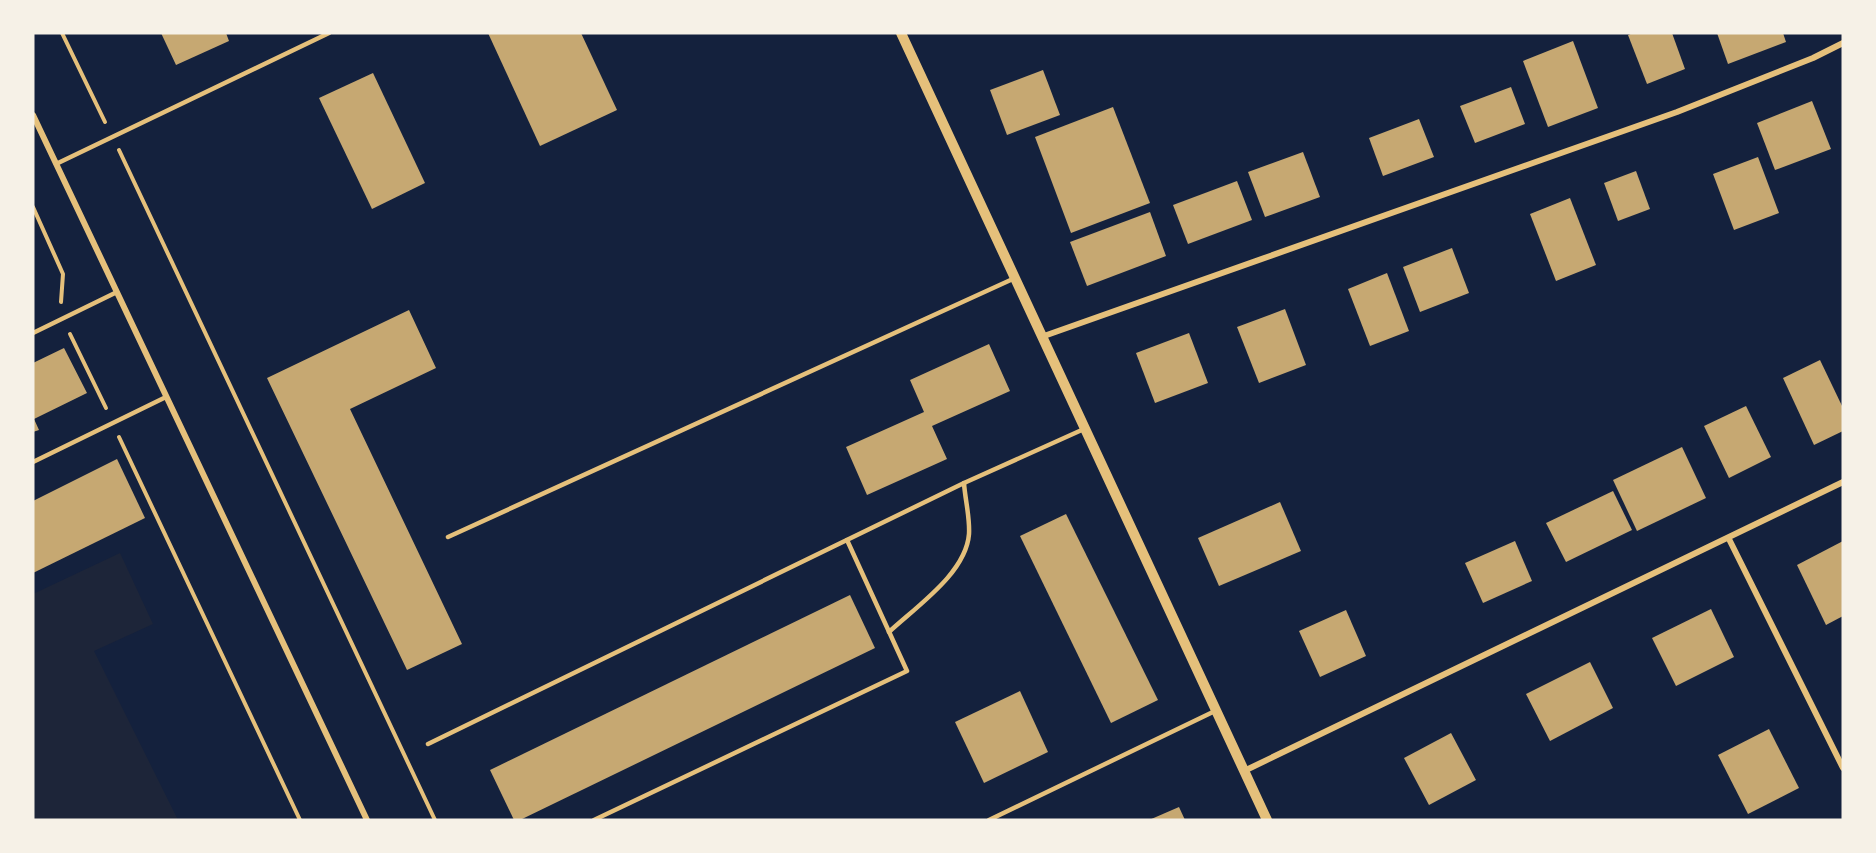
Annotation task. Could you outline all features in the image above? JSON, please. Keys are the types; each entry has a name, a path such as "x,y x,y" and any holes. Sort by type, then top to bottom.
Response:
{"street":[{"path":"901,33 1087,428 1267,820"},
{"path":"1044,336 1677,112 1813,58 1843,43"},
{"path":"33,115 367,820"},
{"path":"1244,771 1843,482"},
{"path":"1729,538 1843,768"}],"lane":[{"path":"56,164 329,33"},
{"path":"448,537 1015,278"},
{"path":"33,333 117,292"},
{"path":"33,462 166,397"},
{"path":"428,744 964,483 1087,428"},
{"path":"889,632 955,571 965,553 969,532 964,483"},
{"path":"594,820 907,671 847,540"},
{"path":"989,820 1215,711"}],"path":[{"path":"63,33 435,820"},
{"path":"33,207 63,274 60,312 63,319 300,820"}],"shaded area":[{"path":"120,553 153,624 94,651 178,820 33,820 33,594"}],"building":[{"path":"161,33 226,33 229,41 176,65"},
{"path":"488,33 581,33 617,110 540,146"},
{"path":"1672,33 1685,69 1647,84 1628,35"},
{"path":"1717,33 1783,33 1786,42 1728,64"},
{"path":"1573,41 1598,108 1548,127 1523,61"},
{"path":"1043,70 1060,115 1007,135 990,90"},
{"path":"373,73 425,183 372,209 319,98"},
{"path":"1511,87 1525,124 1475,143 1460,106"},
{"path":"1812,101 1831,149 1775,170 1757,123"},
{"path":"1113,107 1150,203 1071,233 1035,137"},
{"path":"1419,119 1434,157 1383,176 1369,138"},
{"path":"1303,152 1320,197 1265,217 1248,172"},
{"path":"1758,157 1779,213 1734,230 1713,174"},
{"path":"1636,171 1650,209 1618,221 1604,183"},
{"path":"1237,181 1252,220 1188,244 1173,205"},
{"path":"1570,198 1596,265 1556,281 1530,214"},
{"path":"1150,212 1166,256 1087,286 1070,242"},
{"path":"1452,248 1469,293 1420,312 1403,267"},
{"path":"1387,273 1409,331 1370,346 1348,289"},
{"path":"1285,309 1306,365 1259,383 1237,327"},
{"path":"409,310 436,368 350,409 462,644 407,670 267,378"},
{"path":"1189,333 1208,383 1155,403 1136,353"},
{"path":"989,344 1010,391 932,426 947,459 867,495 846,447 924,412 910,380"},
{"path":"64,348 87,393 34,419 39,430 33,432 33,363"},
{"path":"1820,360 1843,408 1843,431 1814,445 1783,378"},
{"path":"1746,406 1771,457 1729,478 1704,426"},
{"path":"1682,447 1706,498 1637,531 1613,480"},
{"path":"117,459 145,518 33,573 33,501"},
{"path":"1613,491 1632,530 1566,562 1546,523"},
{"path":"1280,502 1301,551 1219,586 1198,538"},
{"path":"1066,514 1158,700 1111,723 1020,536"},
{"path":"1515,541 1532,581 1483,603 1465,563"},
{"path":"1843,541 1843,616 1826,625 1797,565"},
{"path":"850,595 875,648 520,820 514,820 490,770"},
{"path":"1711,609 1734,657 1676,686 1652,638"},
{"path":"1346,610 1366,656 1320,677 1299,631"},
{"path":"1590,662 1613,708 1550,741 1526,694"},
{"path":"1020,691 1048,752 984,783 955,722"},
{"path":"1769,729 1799,788 1748,814 1718,755"},
{"path":"1451,733 1476,780 1429,805 1404,758"},
{"path":"1179,807 1185,820 1149,820"}]}
